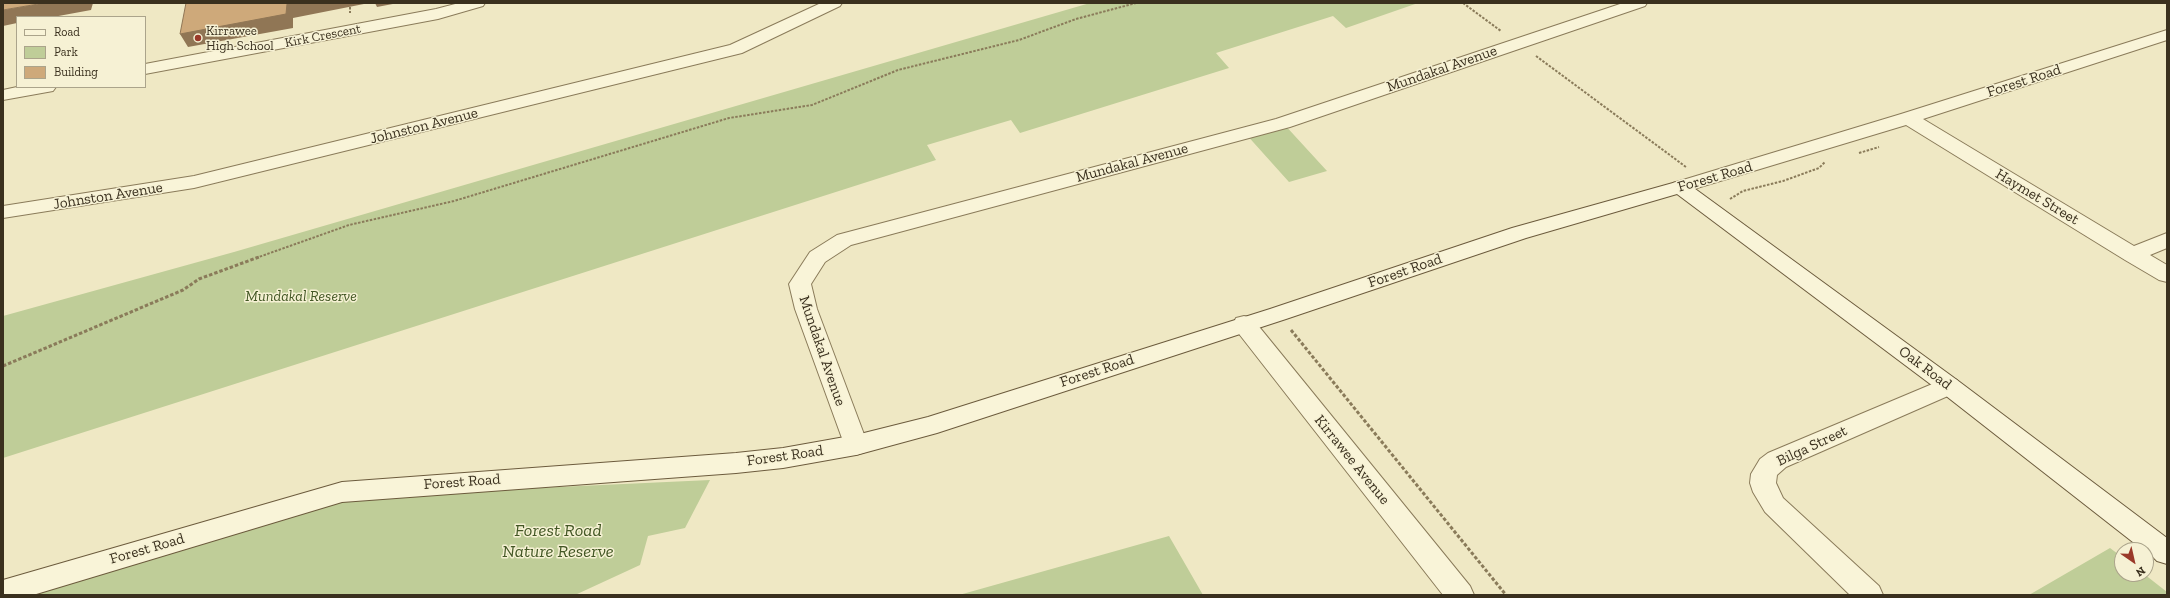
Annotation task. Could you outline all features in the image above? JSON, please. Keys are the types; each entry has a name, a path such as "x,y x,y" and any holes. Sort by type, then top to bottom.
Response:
{"street":[{"name":"Kirk Crescent","path":"146,69 438,14 477,3"},
{"name":"Johnston Avenue","path":"3,212 151,190 194,182 736,49 834,3"},
{"name":"Mundakal Avenue","path":"856,445 806,309 800,284 817,257 844,240 1283,123 1639,3"},
{"name":"Forest Road","path":"3,592 342,492 736,463 783,458 856,445 928,426 1278,314 1519,233 1704,180 1908,118 2167,35"},
{"path":"3,95 42,88"},
{"name":"Haymet Street","path":"1908,118 2167,275"},
{"name":"Oak Road","path":"1680,187 1949,386 2167,553"},
{"path":"2132,254 2167,240"},
{"name":"Kirrawee Avenue","path":"1244,324 1460,595"},
{"name":"Bilga Street","path":"1869,595 1774,504 1766,492 1763,483 1764,474 1769,466 1777,460 1949,386"}],"path":[{"path":"3,366 183,290 199,279 349,225 454,201 729,118 812,105 898,70 1019,40 1076,20 1136,3"},
{"path":"1462,3 1704,180"},
{"path":"1278,314 1506,595"}],"green space":[{"name":"Mundakal Reserve","path":"1090,3 1418,3 1346,28 1333,16 1216,53 1229,68 1020,133 1011,120 927,145 936,160 3,458 3,316 234,252"},
{"path":"1283,123 1327,171 1289,182 1245,133"},
{"name":"Forest Road Nature Reserve","path":"710,480 685,528 648,536 640,565 575,595 10,595 342,497"},
{"path":"1169,536 1203,595 959,595"},
{"path":"2110,548 2114,551 2114,582 2154,582 2167,592 2167,595 2029,595"}],"building":[{"path":"3,3 44,3 3,10"},
{"path":"186,3 294,3 287,4 286,14 180,34"}],"place":[{"name":"Kirrawee High School","path":"198,38"}]}
